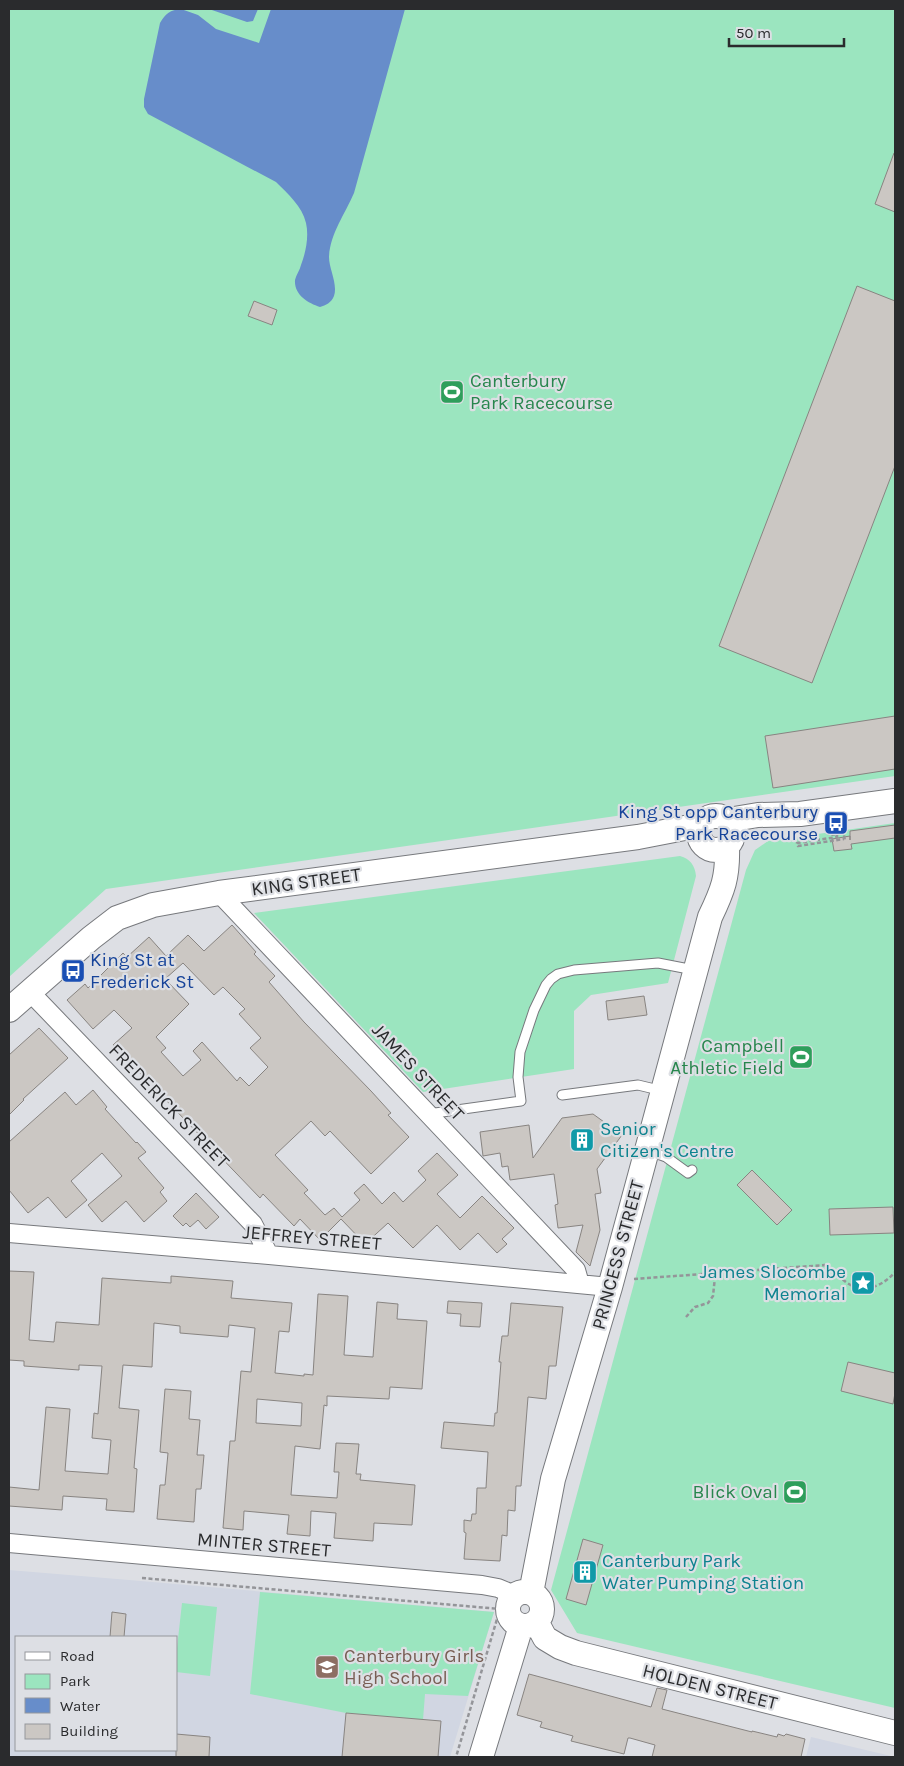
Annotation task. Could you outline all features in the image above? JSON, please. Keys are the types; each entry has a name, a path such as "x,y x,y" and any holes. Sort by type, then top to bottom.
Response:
{"street":[{"name":"KING STREET","path":"9,1010 91,938 117,918 153,905 219,894 638,837 717,836 758,816 800,814 895,801"},
{"name":"PRINCESS STREET","path":"523,1594 553,1479 610,1287 710,917 717,836"},
{"name":"JAMES STREET","path":"219,894 576,1270 580,1284"},
{"name":"FREDERICK STREET","path":"30,992 253,1224 269,1255"},
{"name":"JEFFREY STREET","path":"9,1233 610,1287"},
{"name":"MINTER STREET","path":"9,1543 482,1585 523,1594"},
{"path":"481,1757 529,1624 542,1608 540,1602 523,1594"},
{"name":"HOLDEN STREET","path":"529,1624 545,1638 560,1647 576,1653 895,1733"}],"lane":[{"path":"428,1114 521,1101 518,1077 520,1052 534,1010 546,985 558,974 574,970 658,963 695,970"},
{"path":"562,1095 638,1085 663,1091"},
{"path":"647,1150 666,1156 688,1173 692,1170"}],"path":[{"path":"828,831 829,835 837,834 837,837 797,843 798,846 845,840 843,829"},
{"path":"634,1279 824,1265 832,1268 847,1283 864,1288 876,1287 886,1282 895,1272"},
{"path":"686,1318 695,1307 708,1303 713,1296 715,1277 720,1273"},
{"path":"142,1578 500,1609 456,1757"}],"shaded area":[{"name":"Canterbury Girls High School","path":"9,1570 494,1612 450,1757 9,1757"},
{"path":"811,1737 895,1757 806,1757"}],"green space":[{"name":"Canterbury Park Racecourse","path":"9,9 895,9 895,776 106,889 9,977"},
{"path":"895,823 895,1708 577,1633 551,1590 746,870 755,850 768,841"},
{"path":"680,856 691,863 696,876 668,983 591,995 574,1011 574,1069 423,1092 254,913"},
{"path":"260,1592 494,1612 468,1696 425,1694 423,1720 346,1713 250,1694"},
{"path":"182,1603 217,1607 210,1676 178,1672 178,1639"}],"water":[{"path":"181,9 198,15 216,29 259,43 271,9 405,9 354,193 332,240 329,257 334,282 334,296 330,302 320,307 303,298 295,285 306,249 307,228 301,211 290,196 276,182 148,114 144,107 160,23 169,13"},
{"path":"209,9 258,9 253,21 247,22"}],"building":[{"path":"895,153 895,212 875,204"},
{"path":"857,286 895,301 895,466 812,683 719,646"},
{"path":"254,301 277,310 272,325 248,316"},
{"path":"895,716 895,769 773,788 765,736"},
{"path":"895,825 895,838 851,844 852,849 834,851 832,839 850,836 850,831"},
{"path":"232,925 256,952 254,954 275,976 269,982 304,1022 391,1113 388,1115 409,1137 371,1174 330,1131 325,1136 311,1121 275,1155 308,1190 304,1193 325,1215 334,1208 342,1217 360,1200 354,1193 364,1184 382,1204 394,1192 403,1202 426,1180 418,1171 437,1153 458,1175 437,1194 460,1218 482,1196 514,1228 502,1239 507,1244 497,1253 478,1233 460,1250 437,1225 413,1248 388,1223 365,1244 341,1219 320,1240 300,1219 294,1226 263,1194 260,1198 113,1045 132,1028 114,1010 93,1029 67,1000 85,984 88,988 123,953 127,957 149,937 166,956 188,935 204,951","holes":["183,963 214,995 223,987 245,1009 239,1014 261,1038 250,1048 268,1067 249,1086 240,1077 237,1081 202,1042 193,1051 201,1060 183,1076 161,1052 166,1048 156,1037 189,1004 165,979"]},
{"path":"644,996 647,1015 608,1020 606,1001"},
{"path":"39,1028 68,1058 23,1099 9,1115 9,1055"},
{"path":"93,1090 107,1107 105,1109 146,1152 138,1158 164,1188 160,1192 167,1201 144,1222 126,1201 102,1222 88,1205 122,1176 102,1153 71,1181 87,1200 66,1218 48,1197 28,1213 9,1190 9,1142 65,1092 76,1105"},
{"path":"593,1114 622,1135 597,1169 601,1193 595,1194 600,1230 590,1266 576,1252 583,1225 558,1228 555,1205 558,1204 554,1174 510,1180 508,1166 502,1167 500,1153 483,1156 480,1132 529,1125 533,1158 562,1118"},
{"path":"752,1170 792,1210 777,1225 737,1185"},
{"path":"196,1193 219,1217 206,1229 198,1220 190,1227 186,1223 183,1226 173,1216"},
{"path":"893,1207 894,1233 830,1235 829,1209"},
{"path":"9,1271 34,1272 29,1340 54,1342 56,1322 99,1325 102,1278 171,1283 171,1276 233,1281 231,1298 292,1303 289,1332 279,1331 275,1373 304,1376 304,1374 313,1375 318,1294 348,1296 344,1355 373,1357 377,1302 398,1304 397,1319 427,1321 422,1389 390,1387 389,1399 327,1396 327,1406 324,1405 320,1449 295,1446 291,1495 337,1498 339,1472 334,1472 336,1443 359,1444 356,1474 361,1474 360,1480 415,1485 412,1525 374,1523 373,1541 334,1538 336,1513 311,1511 310,1536 287,1534 289,1515 244,1511 243,1530 223,1528 230,1441 235,1441 241,1371 251,1372 255,1328 229,1325 228,1337 180,1333 180,1326 154,1323 152,1367 123,1365 119,1408 139,1410 134,1468 137,1469 134,1512 106,1510 107,1499 63,1496 62,1510 9,1506 9,1487 39,1490 46,1407 70,1409 65,1471 108,1474 111,1440 92,1438 94,1413 98,1414 102,1366 79,1365 79,1370 24,1366 24,1361 9,1360","holes":["257,1399 302,1403 301,1426 256,1423"]},
{"path":"448,1301 482,1303 480,1327 460,1326 461,1314 447,1313"},
{"path":"511,1303 563,1307 556,1366 549,1366 546,1399 528,1397 521,1486 516,1486 515,1511 508,1510 507,1536 502,1535 500,1561 464,1559 466,1533 464,1532 464,1520 471,1521 472,1514 476,1514 477,1488 486,1488 488,1452 441,1448 444,1422 494,1426 495,1413 497,1413 502,1336 508,1336"},
{"path":"848,1362 895,1373 893,1404 841,1391"},
{"path":"165,1389 191,1391 189,1419 200,1420 197,1455 204,1455 201,1489 196,1489 194,1522 157,1519 160,1485 165,1485 168,1453 160,1452"},
{"name":"Canterbury Park Water Pumping Station","path":"583,1539 603,1545 586,1605 566,1599"},
{"path":"112,1612 126,1614 124,1636 110,1636"},
{"path":"529,1674 651,1707 657,1688 667,1690 662,1709 752,1732 777,1737 778,1734 784,1736 786,1734 805,1739 801,1757 652,1757 655,1745 630,1738 628,1738 624,1754 571,1741 573,1736 540,1727 542,1722 517,1715"},
{"path":"346,1713 441,1721 438,1757 342,1757"},
{"path":"178,1734 210,1737 209,1757 176,1757"}],"place":[{"name":"Canterbury Park Racecourse","path":"452,392"},
{"name":"King St opp Canterbury Park Racecourse","path":"836,823"},
{"name":"King St at Frederick St","path":"73,971"},
{"name":"Campbell Athletic Field","path":"801,1057"},
{"name":"Senior Citizen's Centre","path":"582,1140"},
{"name":"James Slocombe Memorial","path":"863,1283"},
{"name":"Blick Oval","path":"795,1492"},
{"name":"Canterbury Park Water Pumping Station","path":"585,1572"},
{"name":"Canterbury Girls High School","path":"327,1667"}]}
